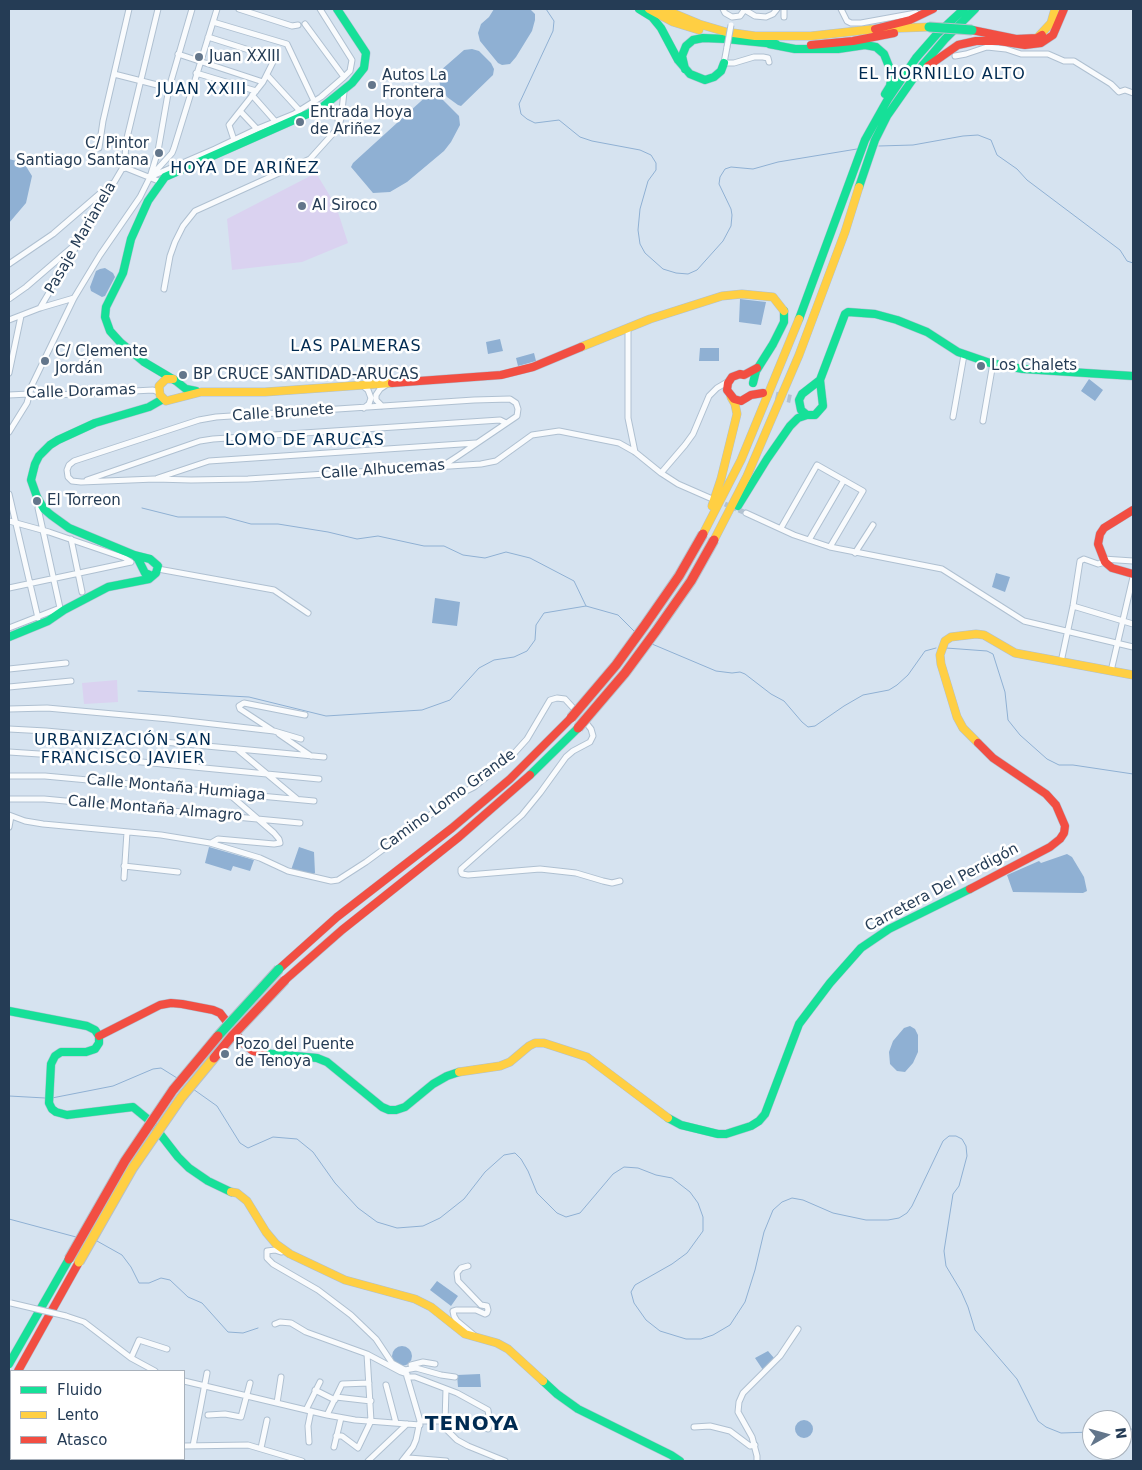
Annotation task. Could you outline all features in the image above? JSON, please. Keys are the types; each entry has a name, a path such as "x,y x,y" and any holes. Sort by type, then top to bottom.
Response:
{"main road":[{"path":"337,9 364,49 367,58 364,68 346,88 317,105 172,173 146,195 131,239 123,273 106,307 105,317 110,331 120,342 144,362 175,380 186,389 201,392 265,392 501,375 520,371 650,319 722,296 742,294 774,298 784,310 784,322 753,376 753,384"},
{"path":"639,9 652,17 662,28 678,60 690,74 705,80 714,77 726,66"},
{"path":"649,9 673,22 726,43"},
{"path":"663,9 699,24 726,32 754,36 811,36 875,29 929,27 972,30 1016,39 1036,38 1048,32 1064,9"},
{"path":"875,29 910,20 932,9"},
{"path":"885,99 937,34 964,9"},
{"path":"715,541 779,404 819,305 845,232 864,167 875,140 898,100 914,78 945,39 975,9"},
{"path":"1036,38 1051,23 1055,9"},
{"path":"914,78 946,52 967,43 986,40 1025,45 1041,43 1056,30 1064,9"},
{"path":"684,69 682,56 686,46 693,40 703,38 726,43 795,46 853,40 912,28"},
{"path":"9,1364 125,1161 173,1090 224,1028 279,969 337,918 452,828 510,779 571,718 616,665 679,576 741,460 784,358 865,140 890,86 892,74 890,64 884,54 876,47 866,45 838,49 795,49 769,44"},
{"path":"19,1370 132,1169 181,1098 232,1036 285,980 342,930 459,837 518,787 578,728 625,672 691,581 785,432 798,418 815,415 821,410 824,402 821,395 820,380 845,314 853,312 875,314 897,320 927,332 964,355 993,363 1023,369 1133,376"},
{"path":"701,534 716,497 735,420 736,409 727,387 730,380 736,375 744,375 758,367"},
{"path":"155,368 160,376 159,391"},
{"path":"730,395 741,401 751,395 763,393 744,375"},
{"path":"9,637 48,621 64,610 108,587 149,579 155,572 156,564 152,561 133,558 69,528 52,515 40,502 32,486 32,474 39,456 50,445 70,433 155,404 159,391 166,379 175,380 181,388 178,397"},
{"path":"807,415 801,410 795,400 820,380"},
{"path":"808,390 815,391 821,395"},
{"path":"159,391 173,400 178,397 201,392"},
{"path":"1133,510 1113,522 1100,534 1098,544 1104,560 1112,568 1133,575"},
{"path":"133,558 146,575 155,572"},
{"path":"131,582 138,578 145,563 152,561"},
{"name":"Carretera Del Perdigón","path":"99,1036 160,1005 182,1004 213,1010 220,1014 244,1044 253,1051 317,1058 326,1062 382,1107 389,1110 404,1107 446,1076 500,1066 510,1062 534,1043 544,1043 586,1057 671,1120 681,1125 718,1134 726,1134 751,1126 760,1121 765,1114 799,1024 805,1014 861,948 889,929 938,906 1050,847 1064,833 1065,826 1062,816 1056,805 1046,794 993,758 963,728 957,717 941,664 940,655 945,641 951,637 984,634 1015,653 1133,676"},
{"path":"9,1011 87,1026 95,1030 99,1036 99,1043 95,1049 86,1052 61,1052 55,1056 51,1064 49,1082 52,1109 61,1114 98,1113 124,1107 133,1107 140,1111 189,1168 208,1181 237,1194 247,1202 276,1244 308,1264 345,1280 415,1299 442,1314 465,1334 497,1343 520,1358 557,1394 578,1409 680,1461"},
{"path":"9,1394 10,1386"}],"street":[{"path":"99,148 103,121 129,9"},
{"path":"125,158 126,142 158,9"},
{"path":"9,432 26,403 74,298 100,255 146,195 158,151 169,88 192,9"},
{"path":"150,177 172,153 174,148 217,9"},
{"path":"239,9 292,26 298,25"},
{"path":"150,177 275,121 317,105 350,71 352,60 320,9"},
{"path":"723,9 725,13 732,17 740,16 745,10 755,16 766,17 773,14 777,9"},
{"path":"784,9 784,17"},
{"path":"841,9 847,21 861,23 932,9"},
{"path":"732,17 726,43 726,66 754,57 768,58 769,62"},
{"path":"213,22 287,44 317,105"},
{"path":"305,24 344,77"},
{"path":"208,37 268,56 273,62 263,82 229,125 234,140"},
{"path":"955,56 988,47 1006,49 1021,54 1048,54 1064,61 1074,62 1111,84 1119,92 1125,90 1133,93"},
{"path":"178,54 263,82"},
{"path":"196,73 254,93 275,121"},
{"path":"114,74 169,88"},
{"path":"267,75 300,111"},
{"path":"164,288 170,256 175,242 183,226 195,211 310,159 338,128 341,119 342,97 346,88"},
{"path":"317,105 337,110 338,128"},
{"path":"240,110 257,129"},
{"name":"Pasaje Marianela","path":"40,308 122,169 126,168 150,177"},
{"path":"150,177 161,182"},
{"path":"9,264 53,234 114,180"},
{"path":"9,299 26,287 78,242"},
{"path":"9,320 74,298"},
{"path":"9,372 11,352 21,316"},
{"path":"628,329 628,418 635,452"},
{"path":"953,417 964,355"},
{"path":"983,422 993,363"},
{"path":"661,473 686,445 693,434 706,401 714,391 730,380"},
{"path":"383,406 376,400 376,395 388,383"},
{"path":"362,385 368,390 371,398 369,404 363,408"},
{"path":"714,391 720,390 730,395"},
{"name":"Calle Doramas","path":"9,395 29,394 36,396 159,391"},
{"name":"Calle Brunete","path":"68,477 67,470 74,461 199,420 216,417 510,399 516,403 518,409 517,416 506,423"},
{"path":"81,482 200,441 500,420 506,423 440,466"},
{"name":"Calle Alhucemas","path":"68,477 72,481 81,482 155,479 248,479 481,464 496,461 532,435 559,431 619,442 678,484 710,498"},
{"path":"155,479 209,461 477,443"},
{"path":"781,528 817,465 863,491 830,547"},
{"path":"653,467 667,466"},
{"path":"667,466 669,478"},
{"path":"118,469 116,474 120,481"},
{"path":"809,540 844,480"},
{"path":"9,494 38,618"},
{"path":"9,628 60,608 38,508 40,502"},
{"path":"746,513 830,547 942,569 1018,619 1133,647"},
{"path":"9,521 43,530 125,558 133,558"},
{"path":"855,553 873,525"},
{"path":"70,539 82,592"},
{"path":"9,588 78,573 133,558"},
{"path":"1061,662 1074,606 1080,560 1084,559 1098,564 1104,560 1133,561"},
{"path":"155,572 274,590 308,614"},
{"path":"1111,671 1124,621 1133,575"},
{"path":"1074,606 1133,624"},
{"path":"9,669 66,663"},
{"path":"9,687 70,681"},
{"name":"Camino Lomo Grande","path":"10,816 43,824 161,835 210,843 260,858 288,871 331,881 338,880 366,862 456,796 474,787 509,760 527,740 550,700 557,698 565,699 572,705 591,728 593,736 590,742 566,757 522,815 461,869 461,872 468,875 540,869 576,873 603,882 620,881"},
{"path":"305,715 244,703 240,706 240,709 312,756"},
{"path":"9,709 47,708 274,731 301,739"},
{"path":"9,729 324,757"},
{"path":"237,749 298,800"},
{"path":"9,752 100,758 319,779"},
{"name":"Calle Montaña Humiaga","path":"9,776 45,776 314,801"},
{"path":"210,843 218,839 280,843 274,833 228,793"},
{"name":"Calle Montaña Almagro","path":"9,799 44,799 300,823"},
{"path":"9,827 10,816"},
{"path":"124,878 127,832"},
{"path":"124,866 178,872"},
{"path":"185,1381 341,1418 407,1424 465,1421 488,1429 490,1424 488,1410 446,1389 405,1372 392,1363 376,1339 351,1315 318,1290 268,1261 266,1258 267,1251 275,1250 281,1252 286,1250"},
{"path":"468,1266 461,1268 458,1272 458,1281 481,1304 487,1306 487,1313 484,1314 476,1310 453,1311 457,1321 472,1332 476,1338"},
{"path":"10,1303 84,1322 130,1358 153,1370"},
{"path":"275,1324 280,1322 291,1323 306,1332 367,1354 401,1372 416,1368 455,1377"},
{"path":"757,1461 758,1456 755,1445 738,1412 739,1402 744,1392 780,1356 798,1328"},
{"path":"130,1358 139,1340 167,1349"},
{"path":"336,1436 342,1436 358,1448 371,1421 367,1354"},
{"path":"405,1372 423,1362 435,1364"},
{"path":"403,1460 414,1446 420,1423 405,1372"},
{"path":"193,1446 207,1373"},
{"path":"277,1403 281,1377"},
{"path":"309,1442 308,1410 320,1382"},
{"path":"327,1415 342,1384 369,1383"},
{"path":"208,1415 225,1414 241,1417 250,1384"},
{"path":"386,1385 396,1423"},
{"path":"446,1389 445,1422 447,1430 457,1440 468,1446 505,1461"},
{"path":"315,1390 336,1398 370,1401"},
{"path":"334,1447 341,1418"},
{"path":"261,1448 267,1420"},
{"path":"368,1461 407,1424"},
{"path":"694,1427 710,1426 730,1431 750,1446 755,1445"},
{"path":"185,1446 248,1445 302,1461"},
{"path":"403,1460 409,1458 446,1461"}],"shaded area":[{"path":"316,173 336,206 348,243 302,262 232,270 227,219"},
{"path":"117,680 118,702 84,704 82,683"}],"water":[{"path":"494,9 530,9 535,14 532,31 510,64 502,65 498,63 480,41 478,33 481,24"},
{"path":"472,49 479,51 491,63 494,69 493,75 461,106 447,97 440,86 440,71 464,50"},
{"path":"431,92 436,93 459,116 460,125 451,142 444,151 407,182 390,192 373,193 351,167 353,163"},
{"path":"9,159 24,163 32,176 26,203 9,223"},
{"path":"105,268 113,273 115,277 105,296 102,297 91,291 90,287 96,271"},
{"path":"740,299 766,302 761,325 739,322"},
{"path":"500,339 503,351 488,354 486,342"},
{"path":"700,348 719,348 719,361 699,361"},
{"path":"534,353 536,361 518,366 516,358"},
{"path":"1089,379 1103,390 1095,401 1081,391"},
{"path":"996,573 1010,577 1005,592 992,587"},
{"path":"435,598 460,602 457,626 432,623"},
{"path":"209,847 254,860 250,871 233,866 231,871 205,863"},
{"path":"299,847 314,852 315,873 312,875 291,870"},
{"path":"1067,854 1072,857 1084,877 1087,891 1083,893 1013,892 1007,875 1039,861 1041,863"},
{"path":"910,1026 915,1029 918,1035 918,1052 913,1063 905,1072 897,1071 890,1064 889,1052 893,1041 904,1028"},
{"path":"437,1281 458,1296 451,1306 430,1290"},
{"path":"402,1346 409,1349 412,1356 409,1363 402,1366 395,1363 392,1356 395,1349"},
{"path":"768,1351 774,1358 763,1370 755,1358"},
{"path":"480,1374 481,1387 458,1387 457,1375"},
{"path":"804,1420 810,1423 813,1429 810,1435 804,1438 798,1435 795,1429 798,1423"}],"waterway":[{"path":"546,9 554,21 553,31 519,104 521,114 535,123 559,120 580,137 640,150 651,155 656,163 656,170 648,181 640,209 638,230 640,244 645,253 663,269 688,274 697,270 723,241 731,226 732,215 719,184 720,177 725,169 731,167 753,169 778,162 857,149"},
{"path":"879,146 913,145 978,135 991,140 997,155 1120,250 1127,261 1133,263"},
{"path":"142,508 178,517 225,517 251,524 278,524 357,539 378,536 424,546 444,546 463,555 485,558 506,552 530,558 574,581 586,606"},
{"path":"138,691 249,697 326,716 422,710 450,700 479,668 494,660 514,657 527,651 535,640 536,625 544,613 586,606 618,615 635,632"},
{"path":"652,644 716,671 745,674 771,694 784,701 808,727 815,726 863,695 889,690 908,675 925,651 936,648"},
{"path":"946,648 987,651 993,654 1005,692 1008,720 1020,735 1047,759 1059,765 1073,765 1133,774"},
{"path":"52,1098 113,1086 153,1069 161,1068 177,1078"},
{"path":"193,1089 217,1106 240,1143 248,1148 273,1137 297,1139 313,1152 335,1183 358,1208 377,1222 397,1228 423,1226 440,1218 464,1199 485,1172 504,1155 515,1153 528,1171 537,1193 557,1213 566,1217 580,1213 613,1174 624,1167 638,1168 656,1175 672,1178 690,1192 698,1203 703,1217 703,1231 687,1253 672,1264 635,1285 631,1292 634,1303 646,1320 660,1331 686,1339 701,1339 713,1335 730,1325 745,1302 764,1232 773,1210 782,1202 792,1198 803,1200 833,1213 866,1220 899,1218 907,1213 912,1206 943,1141 949,1136 956,1136 962,1139 966,1146 967,1156 959,1186 953,1194 944,1251 946,1266 961,1291 975,1330 1017,1379 1038,1421 1046,1427 1061,1433 1082,1432"},
{"path":"9,1096 45,1098"},
{"path":"9,1219 76,1237"},
{"path":"97,1241 122,1255 139,1283 149,1283 161,1278 170,1280 188,1297 202,1303 228,1332 243,1333 258,1328"}],"tunnel":[{"path":"764,393 791,399"},
{"path":"718,501 746,513"}],"traffic: fast":[{"path":"196,391 186,389 144,362 110,331 105,317 106,307 123,273 131,239 148,201 165,177 321,108 352,83 364,68 366,53 337,9"},
{"path":"639,9 652,17 661,28 678,60 690,74 705,80 714,77 721,71 724,63"},
{"path":"799,319 865,140 888,99 916,58 937,34 964,9"},
{"path":"859,187 875,140 887,116 922,66 945,39 975,9"},
{"path":"929,27 972,30"},
{"path":"685,69 682,56 686,46 693,40 703,38 726,39 776,44"},
{"path":"769,44 795,49 838,49 865,45 876,47 884,54 892,74 890,86 885,94"},
{"path":"753,383 756,371 784,322 784,311"},
{"path":"820,380 802,394 799,400 801,410 807,415 815,415 823,406 820,380 845,314 848,312 875,314 897,320 927,332 958,352 990,363 1023,369 1133,376"},
{"path":"9,637 48,621 64,610 108,587 149,579 156,573 158,566 150,559 134,555 69,528 51,515 44,509 37,497 31,480 39,456 58,440 95,423 149,407 163,399"},
{"path":"738,506 790,426 798,418 807,415"},
{"path":"134,555 145,573 152,576"},
{"path":"530,775 578,728"},
{"path":"668,1118 681,1125 718,1134 726,1134 751,1126 759,1121 765,1114 799,1024 830,983 861,948 889,929 970,889"},
{"path":"218,1036 279,969"},
{"path":"9,1011 87,1026 95,1030 99,1036 99,1043 95,1049 86,1052 61,1052 55,1056 51,1064 49,1103 52,1109 67,1115 133,1107 150,1121 189,1168 208,1181 231,1192"},
{"path":"263,1053 317,1058 327,1062 382,1107 389,1110 405,1107 433,1084 459,1072"},
{"path":"9,1364 69,1259"},
{"path":"543,1381 578,1409 680,1461"}],"traffic: slow":[{"path":"649,9 673,22 699,30"},
{"path":"663,9 699,24 726,32 755,36 811,36 875,29 929,27"},
{"path":"1037,38 1051,23 1055,9"},
{"path":"714,540 747,476 799,355 845,232 859,187"},
{"path":"581,347 650,319 722,296 742,294 773,297 784,311"},
{"path":"703,534 741,460 799,319"},
{"path":"173,379 166,379 159,386 160,395 166,401 201,392 265,392 392,383"},
{"path":"712,506 721,479 737,414 731,397"},
{"path":"978,743 963,728 957,717 941,664 940,655 945,641 951,637 984,635 1015,653 1133,675"},
{"path":"459,1072 500,1066 510,1062 529,1046 535,1043 544,1043 587,1057 668,1118"},
{"path":"79,1262 132,1169 181,1098 214,1058"},
{"path":"231,1192 237,1193 247,1201 266,1232 276,1244 290,1254 345,1280 415,1299 431,1307 465,1334 497,1343 508,1349 543,1381"},
{"path":"9,1394 10,1390"}],"traffic: jam":[{"path":"875,29 910,20 933,9"},
{"path":"928,66 958,45 976,41 999,41 1025,45 1041,43 1053,35 1064,9"},
{"path":"972,30 1016,39 1037,38 1042,35"},
{"path":"811,45 853,41 894,33"},
{"path":"392,383 501,375 533,367 581,347"},
{"path":"757,368 744,375 740,374 732,377 728,383 727,390 734,399 741,401 751,395 763,393"},
{"path":"1133,510 1104,528 1100,534 1098,544 1105,562 1112,568 1133,574"},
{"path":"571,718 616,665 645,625 679,576 703,534"},
{"path":"578,728 625,673 656,631 691,581 714,540"},
{"path":"279,969 337,917 452,828 510,779 571,718"},
{"path":"970,889 1050,847 1060,839 1064,833 1065,826 1056,805 1046,794 993,758 978,743"},
{"path":"285,980 342,930 459,837 530,775"},
{"path":"214,1058 285,980"},
{"path":"99,1036 160,1005 182,1004 220,1013 244,1044 253,1051 263,1053"},
{"path":"69,1259 125,1161 173,1090 218,1036"},
{"path":"19,1370 79,1262"}],"place":[{"name":"Juan XXIII","path":"199,57"},
{"name":"Autos La Frontera","path":"372,85"},
{"name":"Entrada Hoya de Ariñez","path":"300,122"},
{"name":"C/ Pintor Santiago Santana","path":"159,153"},
{"name":"Al Siroco","path":"302,206"},
{"name":"C/ Clemente Jordán","path":"45,361"},
{"name":"Los Chalets","path":"981,366"},
{"name":"BP CRUCE SANTIDAD-ARUCAS","path":"183,375"},
{"name":"El Torreon","path":"37,501"},
{"name":"Pozo del Puente de Tenoya","path":"225,1054"}],"district":[{"name":"EL HORNILLO ALTO","path":"942,75"},
{"name":"JUAN XXIII","path":"202,90"},
{"name":"HOYA DE ARIÑEZ","path":"245,169"},
{"name":"LAS PALMERAS","path":"356,347"},
{"name":"LOMO DE ARUCAS","path":"305,441"},
{"name":"URBANIZACIÓN SAN FRANCISCO JAVIER","path":"123,750"},
{"name":"TENOYA","path":"472,1425"}]}
